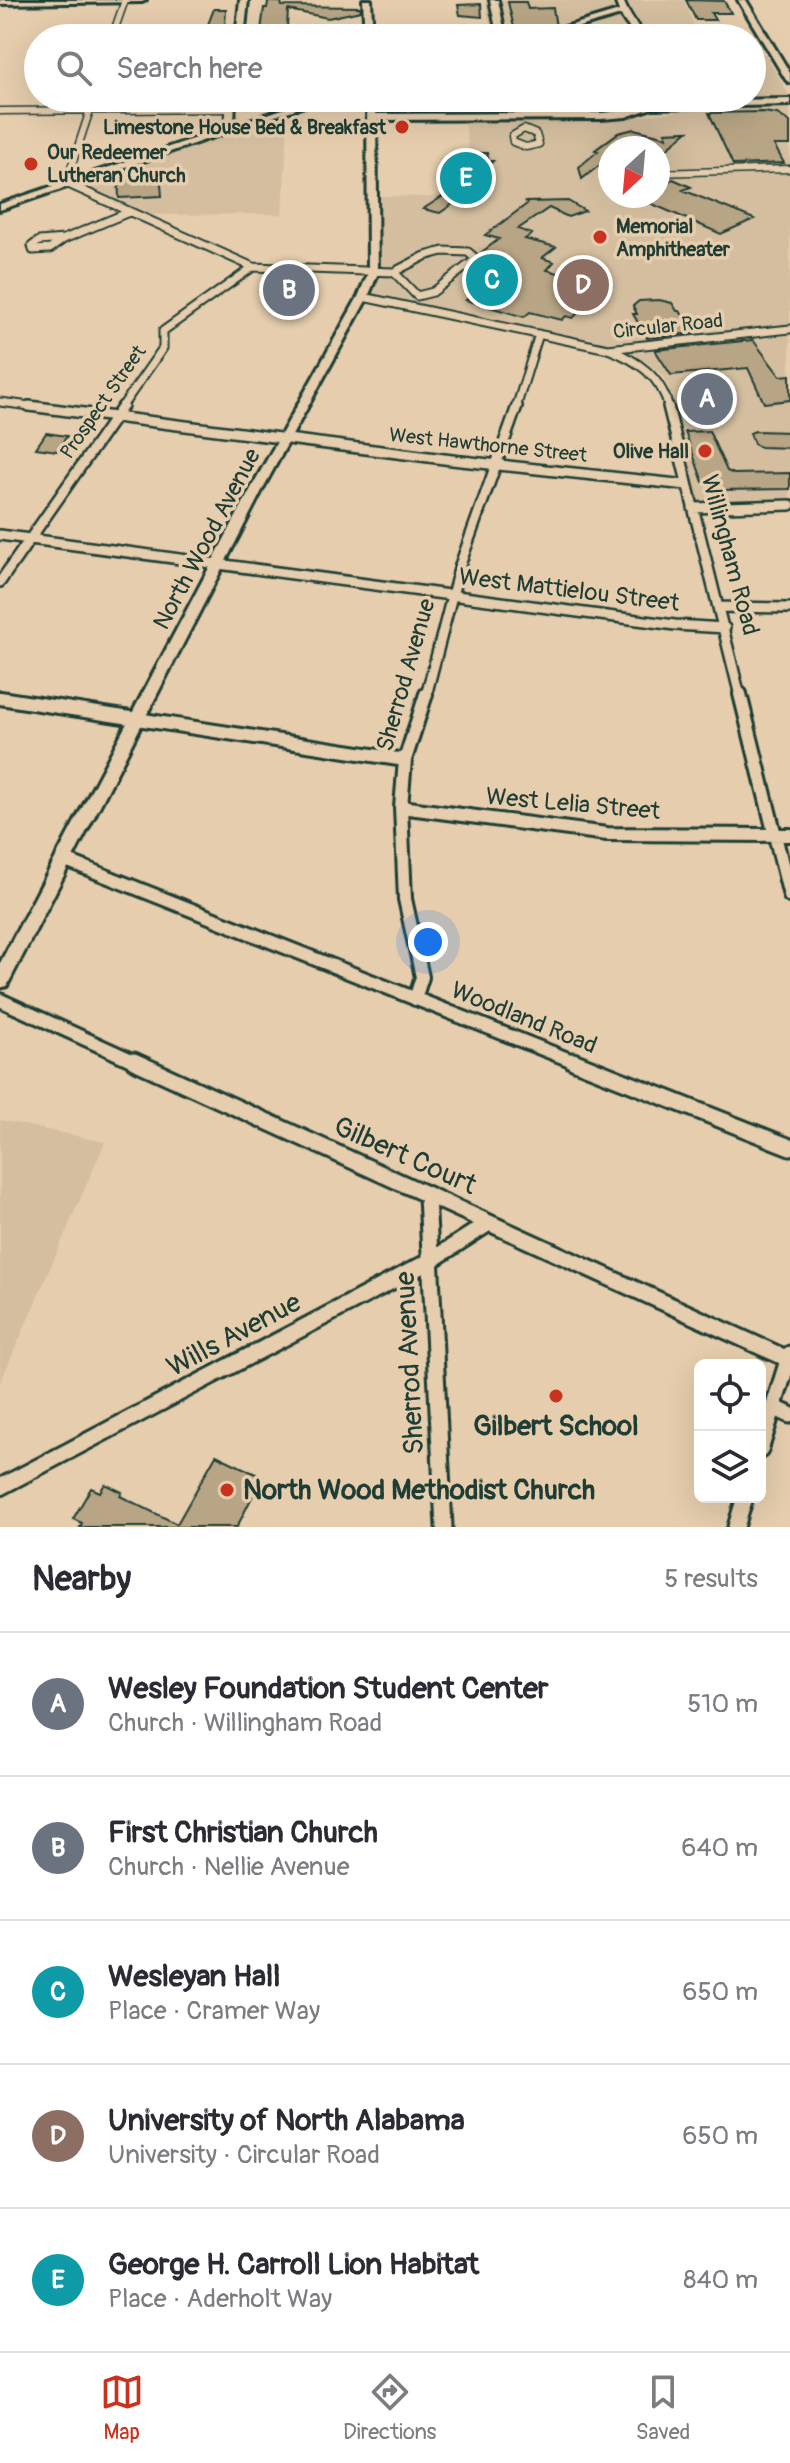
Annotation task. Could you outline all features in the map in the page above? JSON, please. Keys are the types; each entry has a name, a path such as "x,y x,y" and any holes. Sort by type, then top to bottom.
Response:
{"street":[{"path":"116,24 125,0"},
{"path":"2,1 142,0"},
{"path":"241,24 244,0"},
{"path":"367,0 368,24"},
{"path":"494,0 499,24"},
{"path":"619,0 628,23"},
{"path":"742,0 756,24"},
{"path":"581,24 623,12"},
{"path":"766,40 790,80"},
{"path":"766,104 790,104"},
{"path":"0,111 24,111"},
{"path":"66,183 90,112"},
{"path":"229,129 230,112"},
{"path":"0,207 281,112"},
{"name":"North Wood Avenue","path":"0,981 137,717 363,297 373,273 372,112"},
{"path":"520,112 524,129"},
{"path":"372,117 520,112 629,117 643,112"},
{"path":"601,116 631,112"},
{"path":"670,168 692,172"},
{"path":"670,173 790,169"},
{"path":"66,183 253,267 394,272 433,253 460,251 475,256 440,288 422,296 412,293 394,272"},
{"path":"64,239 129,212"},
{"name":"Prospect Street","path":"0,582 163,348 163,331 253,267"},
{"name":"Circular Road","path":"363,297 608,349 790,329"},
{"name":"Sherrod Avenue","path":"415,999 422,977 405,899 401,807 405,760 454,596 460,565 477,511 498,465 539,334"},
{"name":"Willingham Road","path":"608,349 641,363 659,379 666,397 725,628 784,836 790,896"},
{"name":"West Hawthorne Street","path":"0,402 498,465 687,485"},
{"path":"693,508 790,505"},
{"name":"West Mattielou Street","path":"0,535 675,625 725,628"},
{"path":"720,607 790,608"},
{"path":"0,698 405,760"},
{"name":"West Lelia Street","path":"401,807 607,834 784,836"},
{"name":"Woodland Road","path":"63,859 790,1147"},
{"name":"Gilbert Court","path":"0,1000 427,1196 789,1356"},
{"name":"Sherrod Avenue","path":"427,1196 444,1527"},
{"name":"Wills Avenue","path":"0,1487 430,1261 489,1223"},
{"path":"766,1431 773,1407 786,1384 789,1356"},
{"path":"773,1407 790,1415"},
{"path":"736,1527 743,1503"}],"shaded area":[{"path":"485,0 684,0 693,24 490,24"},
{"path":"766,56 790,97 790,502 697,504 668,385 663,376 645,361 608,345 377,297 372,293 380,277 380,196 431,197 447,190 452,184 434,182 439,159 455,159 469,152 464,119 628,118 674,112 766,112"},
{"path":"289,112 282,214 142,215 80,187 80,180"},
{"path":"0,1120 105,1142 0,1383"}],"building":[{"path":"686,0 724,1 731,13 711,13 715,20 696,20"},
{"path":"268,2 281,2 282,6 360,7 361,11 328,18 288,10 287,24 262,24 264,8 267,8"},
{"path":"508,2 526,2 528,9 553,8 556,24 513,24"},
{"path":"481,4 482,17 460,15 458,5"},
{"path":"214,9 226,9 225,24 208,24"},
{"path":"709,113 777,114 790,122 790,145 774,145 784,163 733,165"},
{"path":"634,129 663,136 614,136"},
{"path":"688,131 670,146 670,136 665,132"},
{"path":"598,151 598,166 582,179 579,167"},
{"path":"477,153 487,153 489,161 493,161 469,182 481,184 440,213 423,209 467,181 470,160 476,161"},
{"path":"160,172 162,196 119,198 118,173"},
{"path":"670,180 691,187 683,190 754,219 721,234 661,208 670,208"},
{"path":"568,201 585,211 568,217 549,208 518,229 532,234 525,239 556,247 542,258 554,262 547,270 607,286 573,318 566,316 562,320 530,312 524,317 466,300 482,287 468,283 500,258 482,252 499,239 485,235 526,202"},
{"path":"271,282 292,285 295,282 311,283 304,299 263,294"},
{"path":"639,301 672,303 694,333 647,338 633,314 637,314 633,306"},
{"path":"753,340 780,376 790,375 790,400 764,403 748,368 671,375 655,350"},
{"path":"697,389 726,400 714,410 695,410 689,395"},
{"name":"Olive Hall","path":"709,431 727,471 734,474 790,473 790,489 716,490 712,481 703,482 685,432"},
{"path":"790,432 790,448 760,447 754,444 750,433"},
{"path":"46,433 67,436 57,451 36,448"},
{"name":"North Wood Methodist Church","path":"216,1455 262,1477 237,1527 80,1527 82,1523 73,1519 91,1488 100,1492 105,1484 122,1492 120,1496 177,1524"}],"place":[{"name":"Limestone House Bed & Breakfast","path":"402,127"},
{"name":"Our Redeemer Lutheran Church","path":"31,164"},
{"name":"George H. Carroll Lion Habitat","path":"466,178"},
{"name":"Memorial Amphitheater","path":"600,237"},
{"name":"Wesleyan Hall","path":"492,280"},
{"name":"University of North Alabama","path":"583,285"},
{"name":"First Christian Church","path":"289,290"},
{"name":"Wesley Foundation Student Center","path":"707,399"},
{"name":"Olive Hall","path":"705,451"},
{"name":"Gilbert School","path":"556,1396"},
{"name":"North Wood Methodist Church","path":"227,1490"}]}
